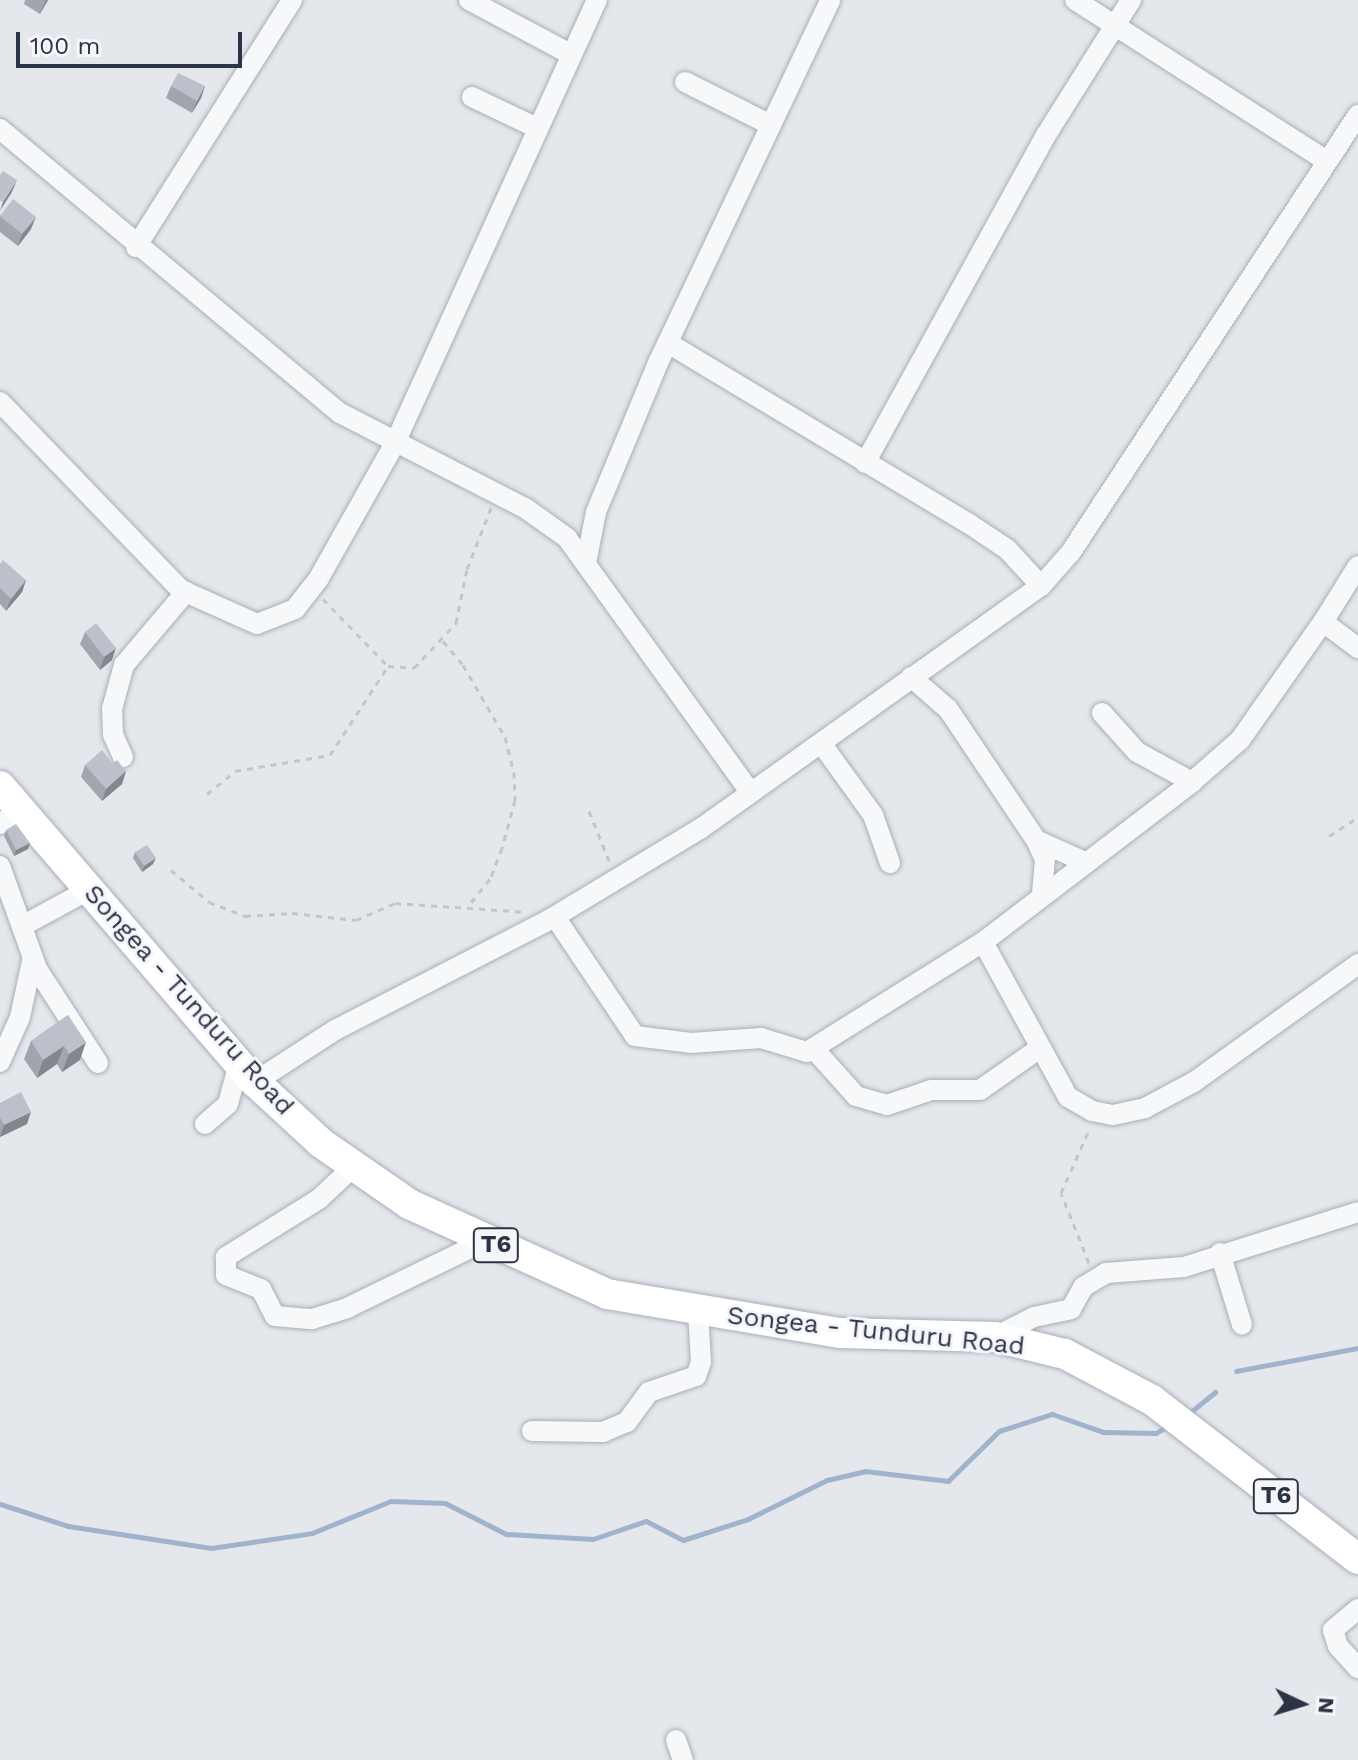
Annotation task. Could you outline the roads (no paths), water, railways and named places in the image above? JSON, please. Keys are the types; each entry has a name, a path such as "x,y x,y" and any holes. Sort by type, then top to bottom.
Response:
{"highway":[{"name":"Songea - Tunduru Road","path":"0,786 10,816 90,889 247,1073 354,1166 409,1204 607,1294 698,1312 840,1333 995,1337 1065,1354 1152,1400 1358,1559"}],"street":[{"path":"136,247 292,0"},
{"path":"469,0 570,54"},
{"path":"0,402 186,592 257,624 295,609 395,443 597,0"},
{"path":"586,563 596,512 668,343 830,0"},
{"path":"1075,0 1327,161"},
{"path":"865,463 1046,135 1131,0"},
{"path":"685,82 771,125"},
{"path":"472,97 537,128"},
{"path":"205,1124 228,1104 247,1073 552,919 700,829 1041,586 1071,552 1358,115"},
{"path":"0,129 136,247 340,413 498,494 555,529 586,563 750,792"},
{"path":"668,343 1007,549 1041,586"},
{"path":"555,529 575,527 596,512"},
{"path":"552,919 635,1036 691,1043 761,1038 799,1052 814,1049 983,942 1192,782 1240,740 1323,622 1358,566"},
{"path":"123,757 113,735 112,709 124,665 186,592"},
{"path":"1323,622 1358,648"},
{"path":"911,677 948,709 1036,840 1045,859 1042,895"},
{"path":"1102,713 1137,752 1192,782"},
{"path":"821,743 873,815 890,863"},
{"path":"1036,840 1085,862"},
{"path":"0,866 24,925 33,957 54,999 98,1063"},
{"path":"24,925 90,889"},
{"path":"983,942 1068,1097 1102,1113 1145,1108 1172,1095 1358,964"},
{"path":"0,1062 20,1017 33,957"},
{"path":"814,1049 856,1096 887,1105 931,1090 980,1090 1040,1048"},
{"path":"354,1166 319,1199 226,1257 226,1275 261,1289 275,1316 312,1319 347,1308 487,1240"},
{"path":"995,1337 1034,1317 1071,1309 1094,1278 1184,1267 1220,1253 1358,1212"},
{"path":"1220,1253 1242,1325"},
{"path":"532,1431 603,1432 627,1422 649,1392 696,1376 701,1362 698,1312"},
{"path":"1358,1609 1333,1630 1338,1646 1358,1668"}],"waterway":[{"path":"1236,1371 1358,1348"},
{"path":"1188,1414 1215,1392"},
{"path":"0,1504 68,1526 211,1548 312,1533 391,1501 445,1503 506,1534 593,1539 646,1521 683,1540 748,1519 827,1480 865,1471 948,1481 999,1431 1052,1414 1103,1432 1156,1433 1169,1425"}]}
